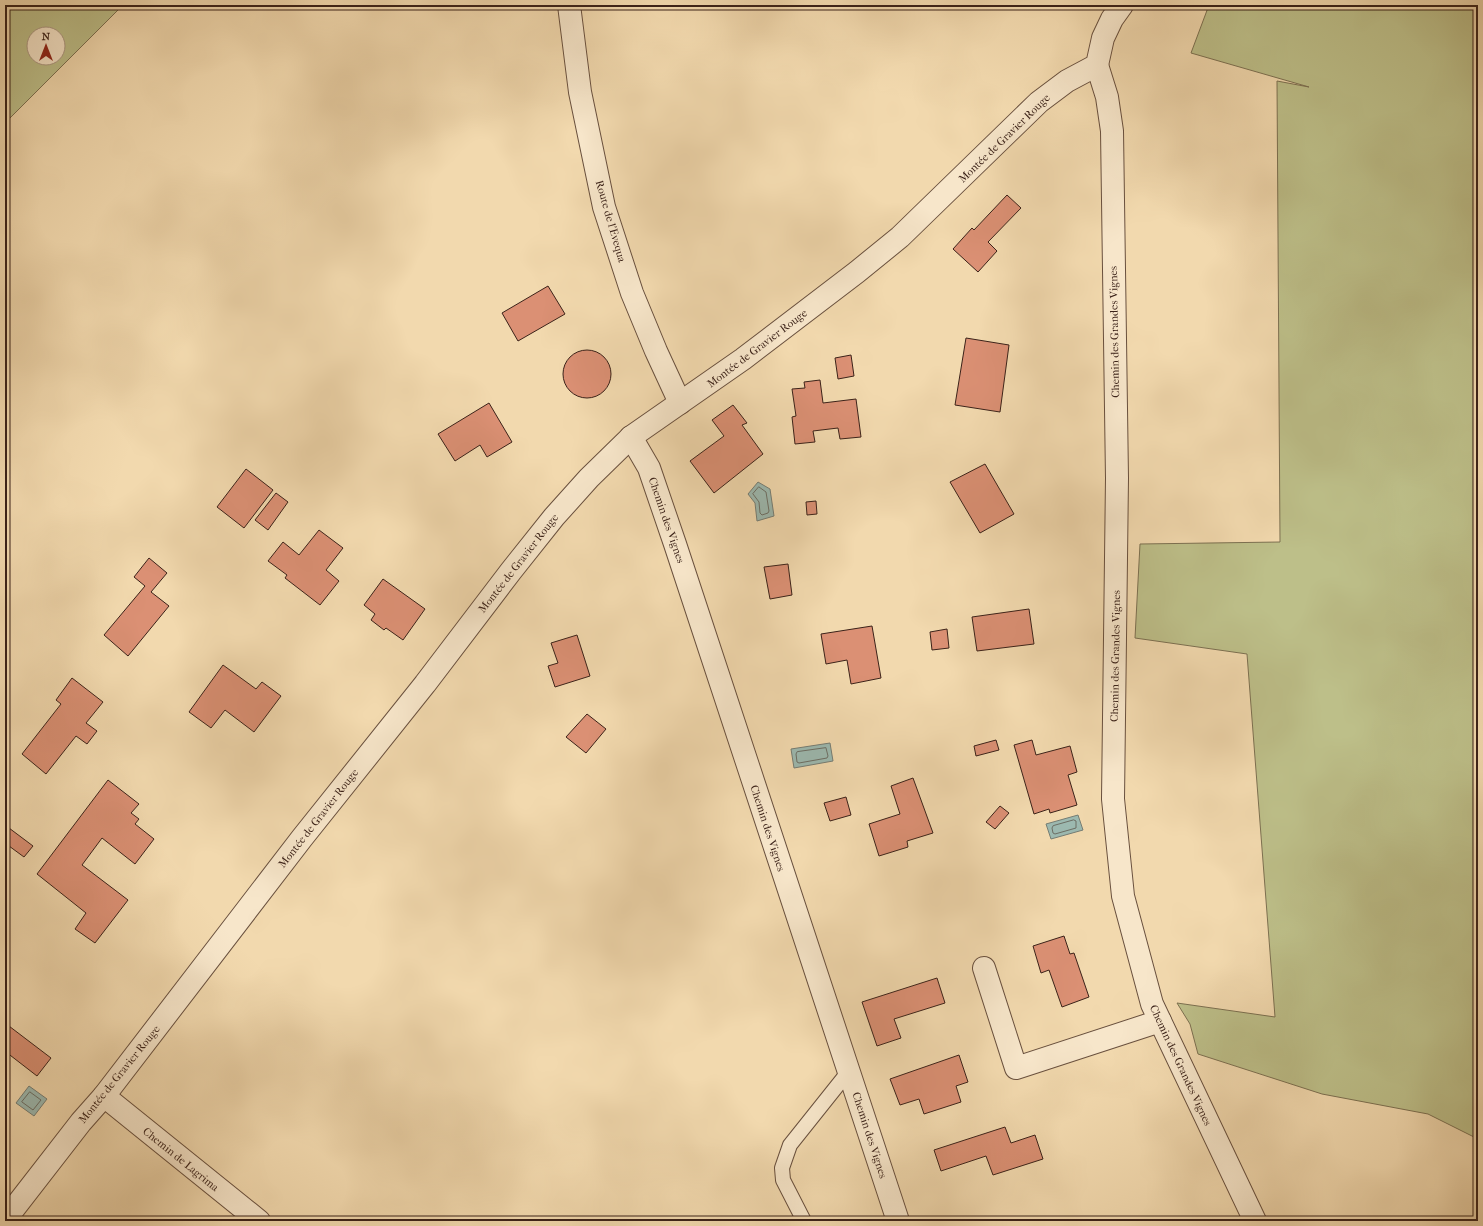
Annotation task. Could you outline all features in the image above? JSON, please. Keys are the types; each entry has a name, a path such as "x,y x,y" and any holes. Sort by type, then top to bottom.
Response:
{"street":[{"name":"Route de l'Evequa","path":"569,5 580,92 604,207 632,293 680,403"},
{"path":"1097,65 1103,38 1112,19 1122,5"},
{"name":"Montée de Gravier Rouge","path":"5,1220 81,1122 104,1096 297,844 425,684 511,571 554,517 589,478 631,438 743,359 857,272 906,232 1039,102 1067,81 1097,65"},
{"name":"Chemin des Grandes Vignes","path":"1097,65 1107,97 1112,138 1117,478 1113,799 1123,896 1152,1004 1255,1221"},
{"name":"Chemin des Vignes","path":"631,438 649,468 898,1221"},
{"path":"984,968 1016,1068 1160,1021"},
{"name":"Chemin de Lagrima","path":"104,1096 259,1221"}],"lane":[{"path":"804,1221 783,1180 782,1168 790,1145 849,1071"}],"green space":[{"path":"5,5 123,5 66,62 66,26 26,26 26,66 62,66 5,123"},
{"path":"1209,5 1478,5 1478,1139 1428,1114 1322,1094 1198,1054 1190,1024 1177,1003 1275,1017 1247,654 1135,638 1140,544 1280,542 1277,81 1309,87 1191,53"}],"water":[{"path":"758,482 770,489 774,516 757,521 755,503 748,494"},
{"path":"830,743 833,761 794,768 791,749"},
{"path":"1078,815 1083,830 1051,839 1046,824"},
{"path":"29,1086 47,1099 34,1116 16,1103"}],"building":[{"path":"1007,195 1021,208 988,242 997,251 978,272 953,249 972,228 974,230"},
{"path":"548,286 565,314 518,341 502,313"},
{"path":"966,338 1009,345 1000,412 955,405"},
{"path":"587,350 596,352 604,357 609,365 611,374 609,383 604,391 596,396 587,398 578,396 570,391 565,383 563,374 565,365 570,357 578,352"},
{"path":"851,355 854,376 838,379 835,358"},
{"path":"820,380 823,403 856,399 861,437 840,439 838,428 813,431 815,442 795,444 792,417 796,416 792,389 805,388 804,382"},
{"path":"489,403 512,442 487,457 480,445 455,461 438,434"},
{"path":"733,405 747,423 742,425 763,454 714,493 690,461 724,436 712,420"},
{"path":"985,464 1014,514 980,533 950,482"},
{"path":"246,469 273,490 244,528 217,507"},
{"path":"276,493 288,502 268,530 255,520"},
{"path":"816,501 817,514 807,515 806,502"},
{"path":"319,530 343,548 326,570 339,581 320,605 285,578 287,575 268,561 283,542 299,555"},
{"path":"149,558 167,573 151,592 169,606 128,656 104,635 145,586 134,577"},
{"path":"788,564 792,595 770,599 764,567"},
{"path":"383,579 425,609 403,640 386,628 384,630 371,620 375,614 364,605"},
{"path":"1029,609 1034,644 977,651 972,617"},
{"path":"872,626 881,678 851,684 847,660 826,664 821,634"},
{"path":"947,629 949,648 932,650 930,632"},
{"path":"577,635 590,676 555,687 548,666 558,663 551,643"},
{"path":"223,665 256,689 262,682 281,696 254,732 225,710 211,728 189,712"},
{"path":"72,678 103,702 86,723 97,731 87,744 76,736 46,774 22,754 61,704 56,700"},
{"path":"587,714 606,729 586,753 566,737"},
{"path":"996,740 999,750 976,756 974,746"},
{"path":"1032,740 1036,755 1070,746 1077,772 1068,775 1077,805 1050,813 1049,809 1034,814 1014,745"},
{"path":"913,778 933,833 907,841 908,847 879,856 869,824 900,814 891,786"},
{"path":"108,780 139,804 131,813 139,819 135,824 154,839 135,864 102,838 82,865 128,900 95,943 75,929 86,913 37,874"},
{"path":"846,797 851,815 830,821 824,803"},
{"path":"1000,806 1009,813 995,829 986,822"},
{"path":"5,825 33,846 24,857 9,846 5,850"},
{"path":"1064,936 1070,954 1074,953 1089,997 1062,1007 1049,970 1041,973 1033,946"},
{"path":"937,978 945,1003 894,1019 901,1038 877,1046 862,1002"},
{"path":"5,1023 51,1058 37,1076 6,1052 5,1054"},
{"path":"959,1055 968,1082 956,1086 961,1102 924,1114 919,1099 900,1105 890,1079"},
{"path":"1005,1127 1011,1143 1035,1135 1043,1159 993,1175 986,1156 941,1171 934,1150"}]}
